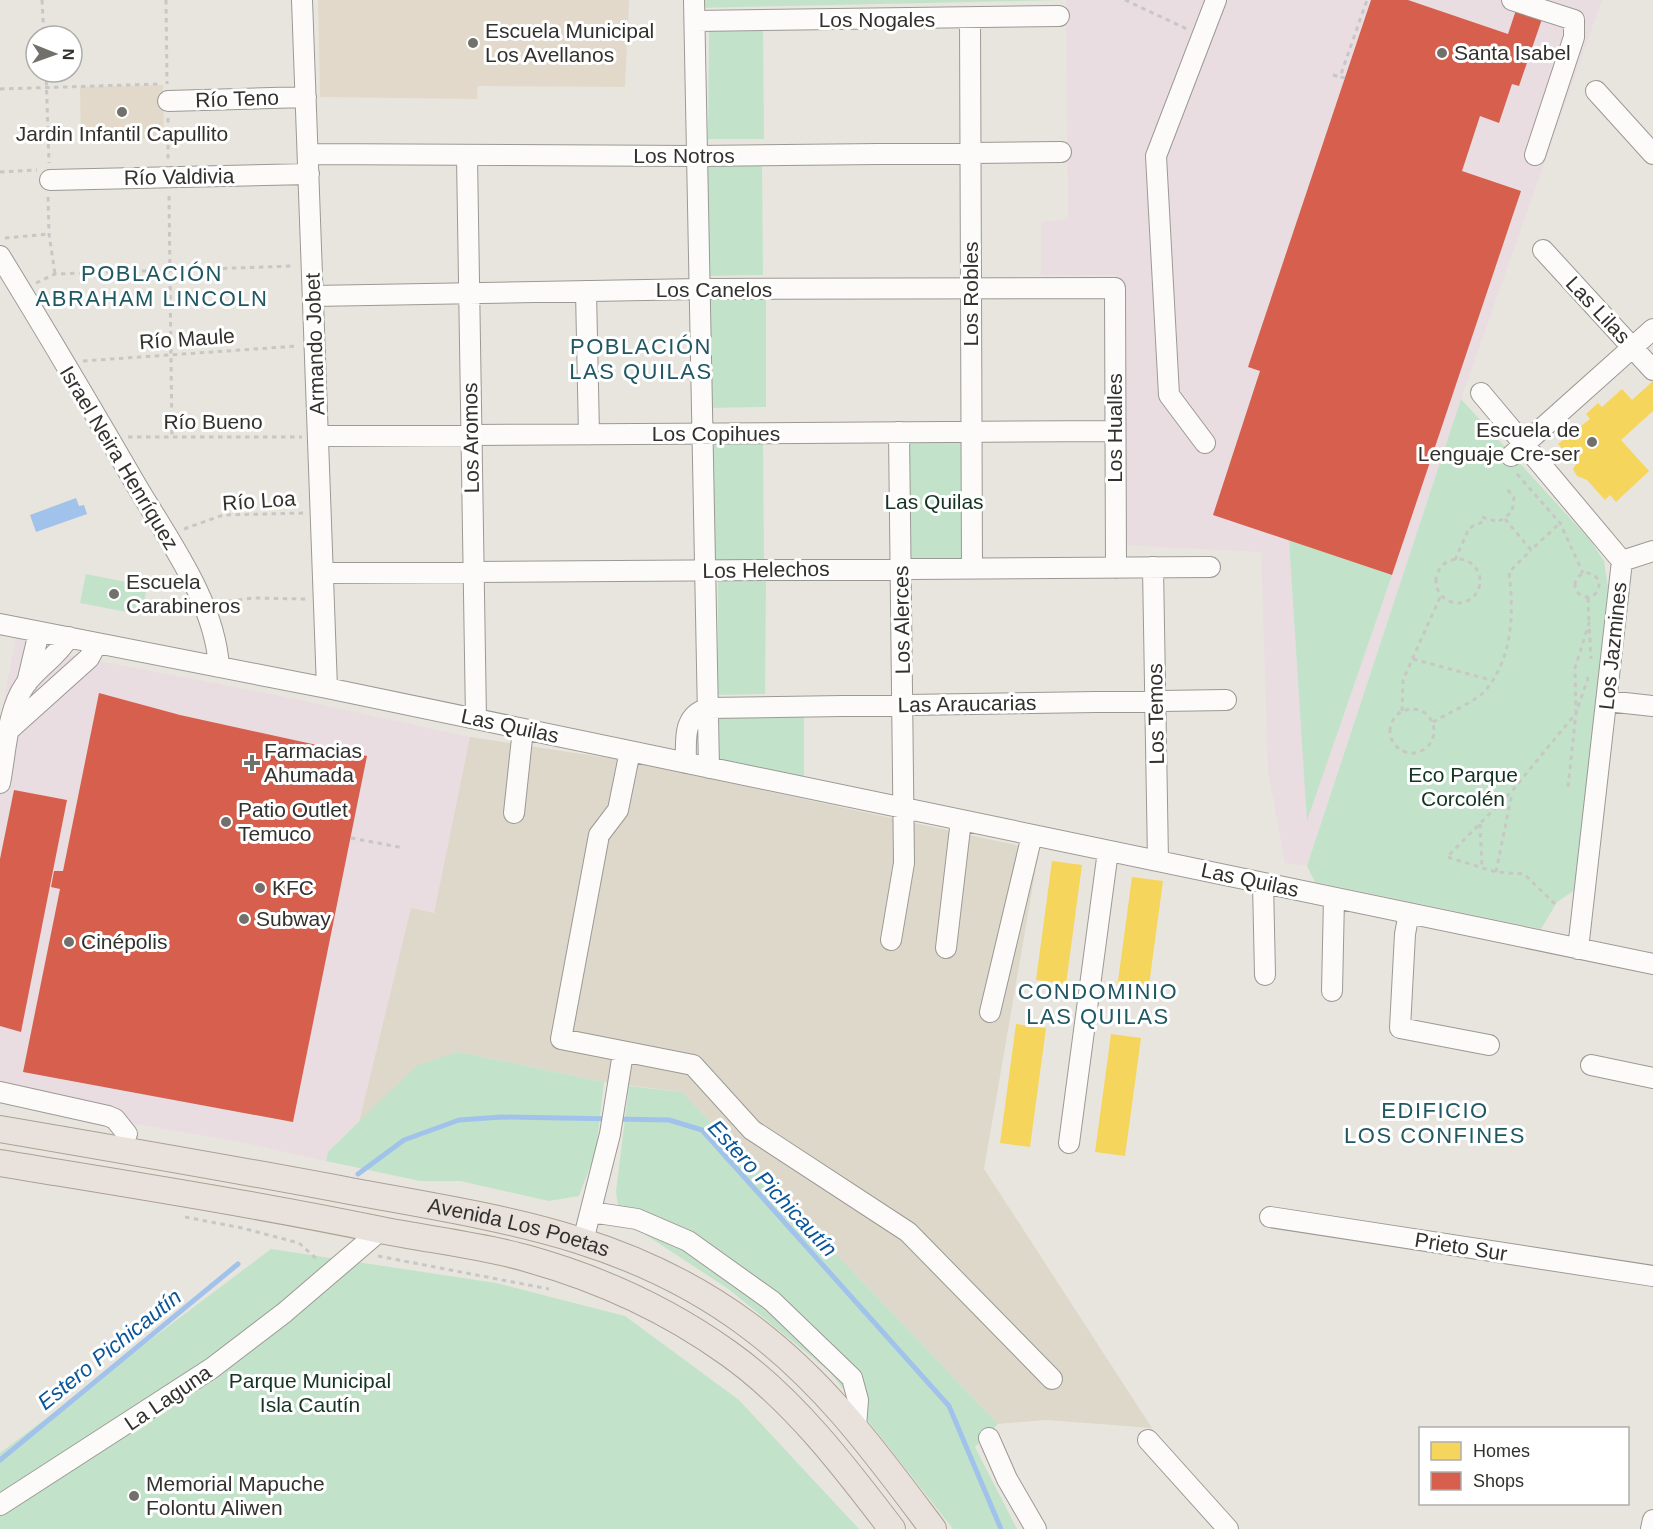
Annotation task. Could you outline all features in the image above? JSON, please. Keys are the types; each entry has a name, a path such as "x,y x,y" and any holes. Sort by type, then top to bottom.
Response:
{"main road":[{"name":"Avenida Los Poetas","path":"0,1129 530,1224 583,1240 667,1275 722,1307 793,1362 856,1427 933,1529"},
{"path":"127,1134 134,1138 233,1157 280,1178"},
{"name":"Avenida Los Poetas","path":"0,1163 527,1258 591,1279 679,1321 731,1354 784,1400 892,1529"}],"street":[{"name":"Armando Jobet","path":"302,0 327,688"},
{"path":"694,0 709,768"},
{"path":"1512,0 1574,20 1574,37 1535,155"},
{"path":"1205,443 1169,395 1156,156 1214,1"},
{"name":"Los Nogales","path":"695,21 1059,16"},
{"name":"Los Robles","path":"970,19 972,568"},
{"path":"1596,91 1653,154"},
{"name":"Río Teno","path":"167,92 306,97"},
{"name":"Los Notros","path":"308,164 467,156 1060,152"},
{"name":"Los Aromos","path":"467,156 476,719"},
{"name":"Río Valdivia","path":"50,175 169,178 308,164"},
{"name":"Las Lilas","path":"1543,250 1653,370"},
{"name":"Israel Neira Henríquez","path":"0,256 109,437 204,604 215,637 219,667"},
{"name":"Los Canelos","path":"313,296 700,289 1115,288"},
{"name":"Los Hualles","path":"1115,288 1116,568"},
{"path":"586,291 589,435"},
{"path":"1517,458 1653,328"},
{"name":"Los Jazmines","path":"1481,393 1517,458 1622,561 1578,948"},
{"name":"Los Copihues","path":"318,436 1114,431"},
{"name":"Los Alerces","path":"891,940 904,863 900,432"},
{"path":"1622,561 1653,551"},
{"name":"Los Temos","path":"1153,567 1158,861"},
{"name":"Los Helechos","path":"322,573 1210,567"},
{"name":"Las Quilas","path":"0,624 327,688 1653,964"},
{"path":"27,683 39,632"},
{"path":"0,783 15,701 27,683 59,653 69,638"},
{"path":"10,729 89,658 97,643"},
{"name":"Las Araucarias","path":"708,708 1226,700"},
{"path":"1607,701 1653,706"},
{"path":"686,763 687,725 695,714 708,708"},
{"path":"514,813 523,729"},
{"path":"630,751 618,810 599,835 561,1039 622,1053 693,1065 752,1130 908,1232 1052,1379"},
{"path":"946,948 961,820"},
{"path":"990,1012 1032,835"},
{"path":"1069,1143 1108,851"},
{"path":"1263,883 1265,975"},
{"path":"1332,992 1334,898"},
{"path":"1409,913 1405,934 1400,1028 1489,1045"},
{"path":"583,1240 610,1134 622,1053"},
{"path":"1591,1065 1653,1078"},
{"path":"0,1092 108,1116 115,1119 127,1134"},
{"path":"591,1212 638,1219 688,1241 772,1301 852,1378 858,1400 856,1427"},
{"name":"Prieto Sur","path":"1269,1217 1653,1276"},
{"name":"La Laguna","path":"0,1505 212,1368 284,1313 381,1230"},
{"path":"989,1438 1007,1479 1036,1529"},
{"path":"1148,1440 1228,1529"},
{"path":"1651,1529 1653,1520"}],"path":[{"path":"42,0 43,24"},
{"path":"166,0 172,437"},
{"path":"1125,0 1202,36"},
{"path":"1333,75 1342,78 1367,0"},
{"path":"46,86 50,175 49,234 55,274"},
{"name":"Río Teno","path":"0,89 46,86 167,92"},
{"path":"0,172 50,175"},
{"path":"0,238 49,234"},
{"path":"21,291 55,274 312,266"},
{"name":"Río Maule","path":"62,362 315,345"},
{"name":"Río Bueno","path":"109,437 318,436"},
{"path":"1517,458 1560,523 1583,573"},
{"path":"1482,517 1498,522 1512,512 1514,502 1510,491 1505,486"},
{"name":"Río Loa","path":"166,536 223,515 321,512"},
{"path":"1505,519 1531,550"},
{"path":"1455,560 1469,528 1487,520"},
{"path":"1433,722 1484,693 1508,648 1513,608 1509,572 1560,523"},
{"path":"1455,560 1467,561 1474,566 1480,577 1479,589 1472,599 1464,603 1452,603 1441,596 1436,584 1439,572 1444,565 1455,560"},
{"path":"1583,573 1592,573 1599,583 1596,594 1588,597 1577,592 1575,585 1577,578 1583,573"},
{"path":"1402,711 1403,680 1441,596"},
{"path":"1555,904 1524,874 1496,872 1447,857 1512,791 1576,713 1592,668 1588,597"},
{"path":"204,604 254,598 324,599"},
{"path":"1568,787 1576,713 1575,668 1588,623"},
{"path":"1413,659 1491,680"},
{"path":"1421,710 1433,722 1434,734 1429,746 1418,752 1406,752 1395,745 1390,733 1392,721 1402,711 1421,710"},
{"path":"1496,872 1512,791"},
{"path":"1480,824 1482,866"},
{"path":"351,838 404,848"},
{"path":"174,1215 242,1228 299,1243 319,1261"},
{"path":"374,1256 551,1289"}],"shaded area":[{"name":"Escuela Municipal Los Avellanos","path":"318,0 629,0 625,87 478,86 477,99 320,97"},
{"path":"1066,0 1602,0 1461,399 1307,866 1285,863 1268,771 1261,552 1120,545 1116,275 1041,275 1041,222 1068,219"},
{"name":"Jardin Infantil Capullito","path":"163,85 164,138 81,141 80,87"},
{"name":"Patio Outlet Temuco","path":"16,637 34,641 36,649 276,695 470,737 434,913 411,908 359,1122 328,1152 326,1161 236,1141 0,1101 0,721"},
{"path":"470,737 628,761 1039,850 984,1169 1152,1428 1046,1420 998,1424 682,1092 604,1082 458,1052 359,1122 411,908 434,913"}],"green space":[{"path":"700,0 1062,0 699,8"},
{"path":"763,29 764,139 708,139 709,31"},
{"path":"762,162 763,275 706,276 707,163"},
{"path":"706,294 766,294 766,407 708,408"},
{"name":"Eco Parque Corcolén","path":"1461,399 1590,540 1604,561 1608,587 1575,890 1557,902 1541,929 1315,882 1307,866"},
{"name":"Las Quilas","path":"905,439 963,439 963,564 906,564"},
{"path":"763,443 764,561 715,561 712,445"},
{"path":"1289,540 1392,575 1307,821"},
{"name":"Escuela Carabineros","path":"86,574 147,586 142,615 80,603"},
{"path":"718,580 766,581 765,694 718,695"},
{"path":"804,712 804,781 716,763 715,713"},
{"path":"458,1052 604,1082 596,1151 579,1196 549,1201 460,1181 420,1181 326,1161 328,1152 416,1066"},
{"path":"629,1086 682,1092 998,1424 975,1447 1017,1529 953,1529 829,1371 727,1288 620,1218 616,1192"},
{"name":"Parque Municipal Isla Cautín","path":"271,1249 496,1283 625,1316 739,1400 859,1529 0,1529 0,1453"}],"water":[{"path":"76,498 79,506 84,505 87,514 36,532 30,515"}],"building: Homes":[{"name":"Escuela de Lenguaje Cre-ser","path":"1653,381 1653,411 1621,440 1649,471 1616,502 1610,495 1605,500 1587,480 1577,476 1573,469 1576,464 1558,444 1590,419 1586,414 1598,403 1602,407 1622,389 1632,400"},
{"path":"1052,861 1082,865 1066,984 1036,980"},
{"path":"1132,877 1163,881 1147,1000 1116,996"},
{"path":"1016,1024 1046,1028 1030,1147 1000,1143"},
{"path":"1111,1034 1141,1038 1125,1156 1095,1152"}],"building: Shops":[{"path":"1371,0 1408,0 1508,34 1516,10 1542,19 1519,86 1512,84 1499,123 1480,116 1462,171 1521,191 1392,575 1213,515 1260,371 1248,367"},
{"path":"99,693 180,715 367,756 293,1122 23,1072 60,889 51,887 54,871 63,871"},
{"path":"14,790 67,800 21,1032 0,1026 0,859"}],"waterway":[{"name":"Estero Pichicautín","path":"358,1174 404,1140 459,1120 502,1117 669,1120 702,1130 949,1406 1001,1529"},
{"name":"Estero Pichicautín","path":"0,1460 238,1264"}],"place":[{"name":"Escuela Municipal Los Avellanos","path":"473,43"},
{"name":"Santa Isabel","path":"1442,53"},
{"name":"Jardin Infantil Capullito","path":"122,112"},
{"name":"Escuela de Lenguaje Cre-ser","path":"1592,442"},
{"name":"Escuela Carabineros","path":"114,594"},
{"name":"Farmacias Ahumada","path":"252,763"},
{"name":"Patio Outlet Temuco","path":"226,822"},
{"name":"KFC","path":"260,888"},
{"name":"Subway","path":"244,919"},
{"name":"Cinépolis","path":"69,942"},
{"name":"Memorial Mapuche Folontu Aliwen","path":"134,1496"}],"district":[{"name":"POBLACIÓN ABRAHAM LINCOLN","path":"152,286"},
{"name":"POBLACIÓN LAS QUILAS","path":"641,358"},
{"name":"CONDOMINIO LAS QUILAS","path":"1098,1004"},
{"name":"EDIFICIO LOS CONFINES","path":"1435,1122"}]}
